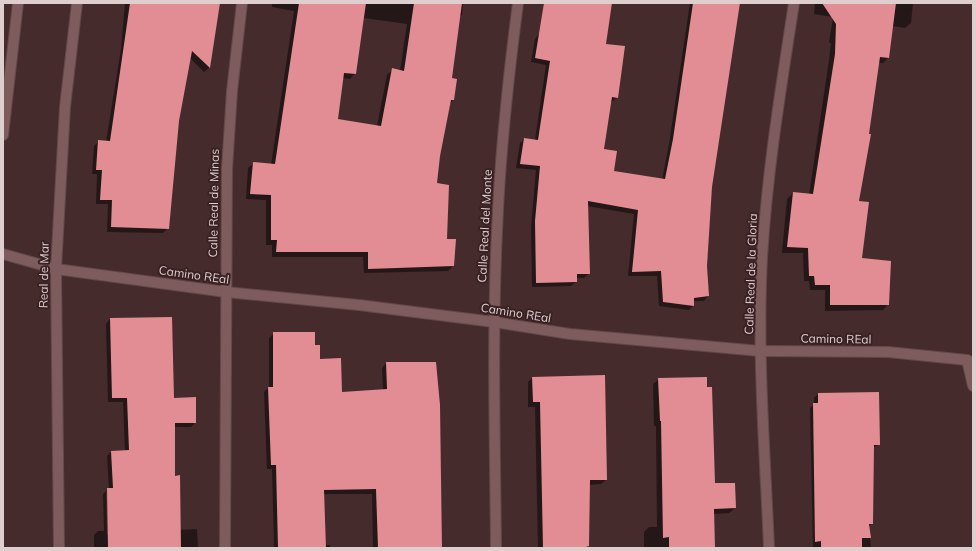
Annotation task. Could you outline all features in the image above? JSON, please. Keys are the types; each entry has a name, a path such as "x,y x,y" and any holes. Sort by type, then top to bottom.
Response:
{"street":[{"path":"3,135 18,3"},
{"name":"Real de Mar","path":"59,548 56,269 65,107 77,3"},
{"name":"Calle Real de Minas","path":"225,548 227,169 232,91 242,3"},
{"name":"Calle Real del Monte","path":"496,548 494,322 497,223 504,131 518,3"},
{"name":"Calle Real de la Gloria","path":"769,548 760,351 762,258 772,144 794,3"},
{"name":"Camino REal","path":"3,254 56,269 226,292 359,305 494,322 570,334 760,351 888,352 970,362"},
{"path":"970,362 973,386"}],"building":[{"path":"130,3 220,3 210,68 192,51 179,121 169,229 111,227 112,200 100,200 102,170 96,170 98,140 110,141"},
{"path":"299,3 366,3 356,74 344,73 338,119 381,126 392,68 404,71 414,3 462,3 452,78 457,79 454,100 451,100 440,156 437,183 449,185 447,239 456,239 454,266 368,269 368,252 276,252 277,240 271,240 271,195 250,194 253,162 275,164"},
{"path":"544,3 612,3 606,44 625,46 618,98 612,97 604,149 617,151 614,171 665,179 673,139 693,3 740,3 712,187 707,266 709,296 694,298 694,306 663,302 661,271 632,272 638,210 588,201 590,274 577,274 577,282 536,283 535,221 540,166 520,164 524,138 538,140 550,61 535,58"},
{"path":"822,3 896,3 889,58 880,57 869,134 871,134 859,201 869,202 862,258 891,261 889,305 830,305 830,285 815,285 814,276 809,276 808,248 787,247 793,192 813,194 835,54 836,24"},
{"path":"172,317 174,398 196,397 196,423 175,423 175,476 180,475 181,548 108,548 107,488 113,488 111,451 129,450 127,398 112,398 110,318"},
{"path":"273,332 315,332 315,345 320,345 320,359 341,358 342,392 387,389 386,362 436,362 440,405 442,548 378,548 376,489 324,490 326,548 278,548 276,465 271,465 268,387 273,387"},
{"path":"605,375 607,480 590,480 589,546 583,548 543,548 540,402 533,402 532,377"},
{"path":"707,377 707,387 712,387 715,483 735,483 736,508 714,509 715,548 669,548 669,537 663,538 661,421 658,378"},
{"path":"879,392 880,445 874,445 873,524 869,524 871,538 862,538 862,548 821,548 821,541 815,542 813,403 818,403 818,393"}]}
